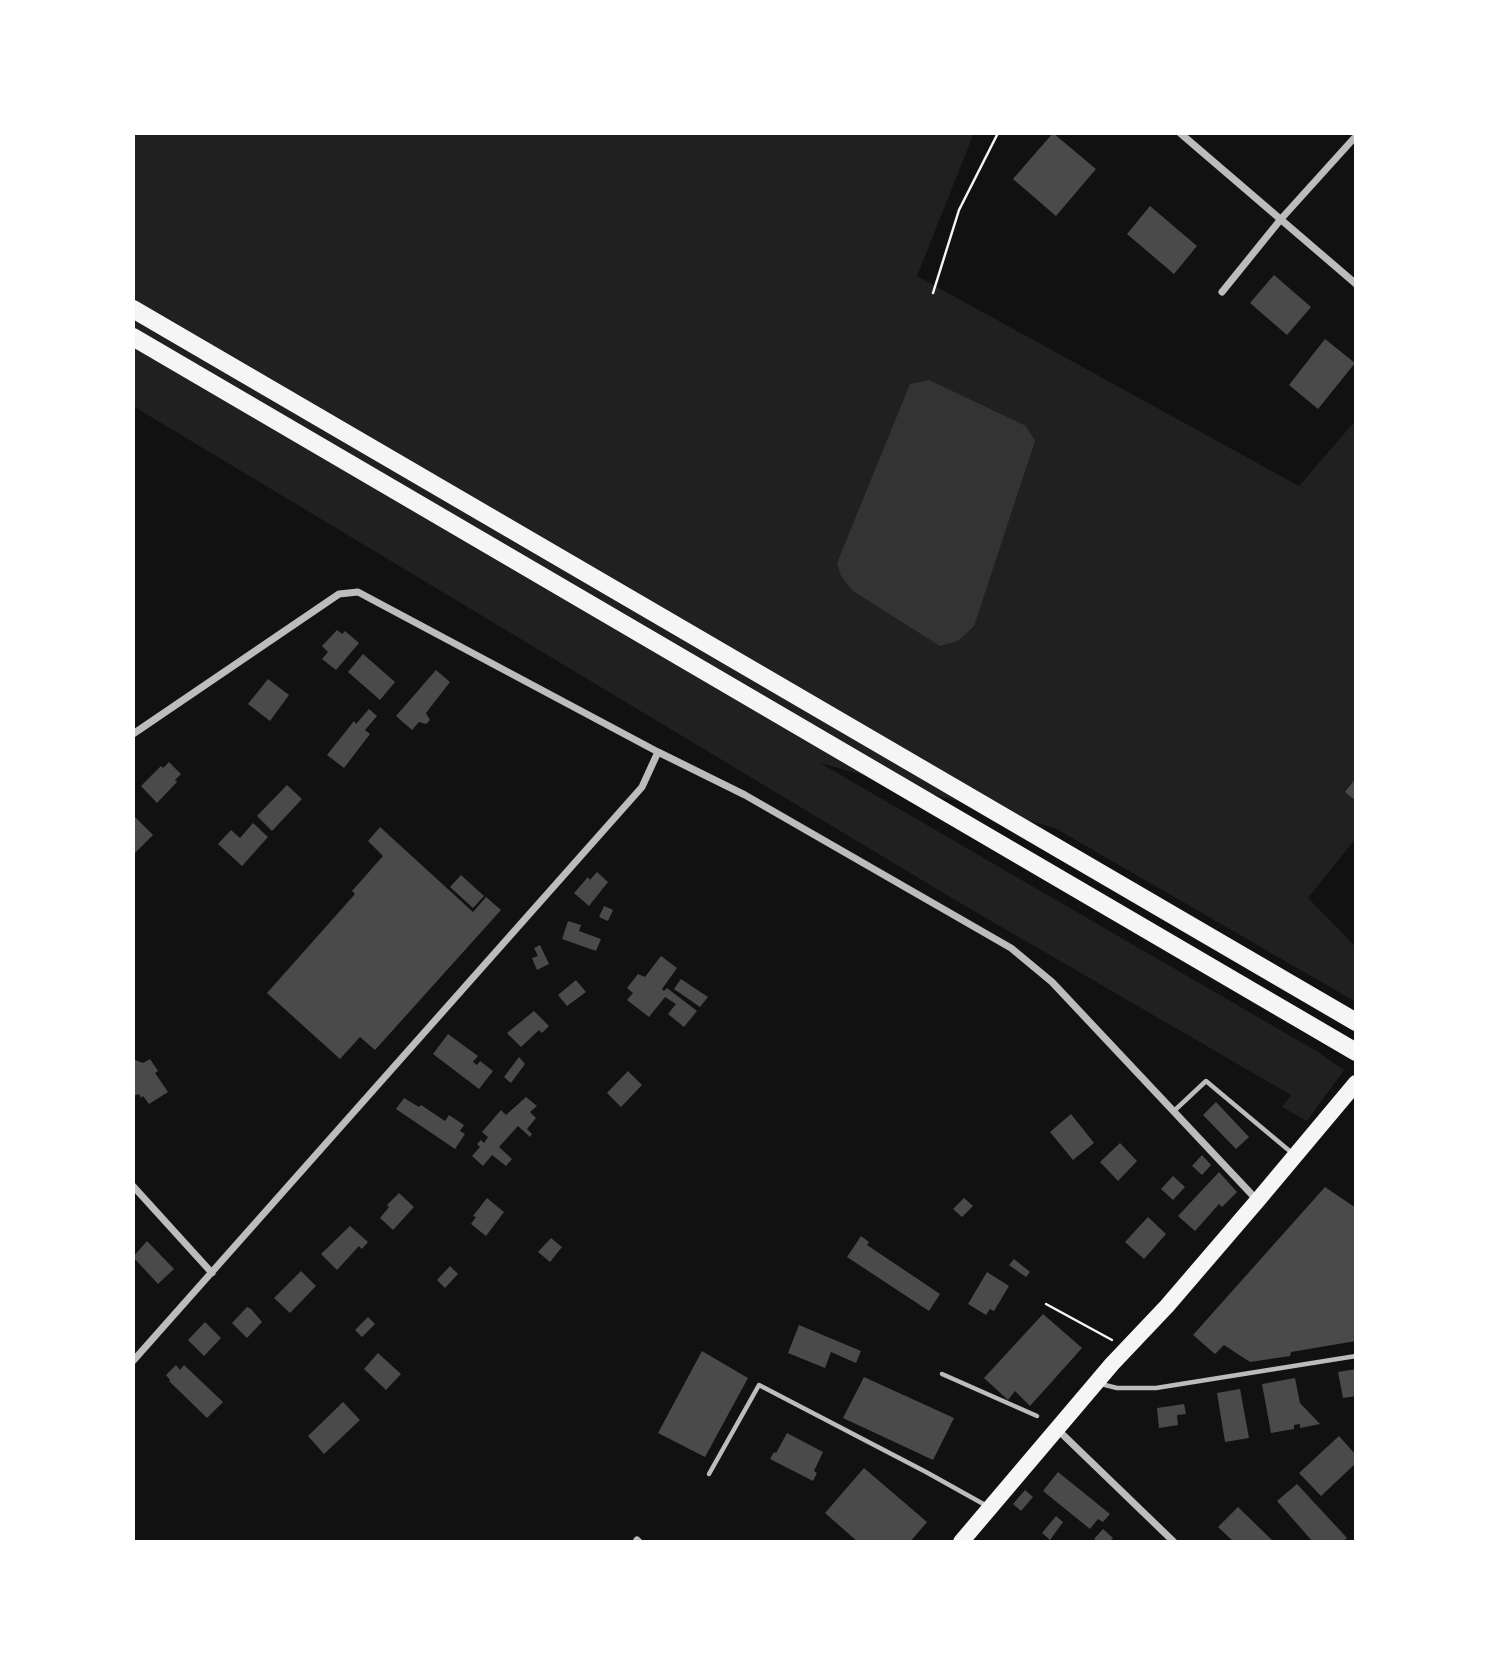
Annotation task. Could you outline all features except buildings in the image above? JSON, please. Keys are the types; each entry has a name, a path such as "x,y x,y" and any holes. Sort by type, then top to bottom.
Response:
{"highway":[{"path":"133,309 1356,1022"},
{"path":"133,337 1356,1052"}],"main road":[{"path":"961,1542 1127,1348 1167,1306 1356,1083"}],"street":[{"path":"1180,133 1356,284"},
{"path":"1222,292 1281,219 1356,136"},
{"path":"133,734 339,594 358,592 658,752 745,795 1012,948 1052,982 1258,1200"},
{"path":"133,1361 642,787 658,752"},
{"path":"133,1186 212,1273"},
{"path":"1058,1430 1174,1542"}],"lane":[{"path":"1173,1112 1206,1081 1295,1156"},
{"path":"1097,1383 1117,1388 1156,1388 1356,1356"},
{"path":"942,1374 1037,1416"},
{"path":"709,1474 759,1385 990,1508"}],"path":[{"path":"933,293 959,210 998,133"},
{"path":"1046,1304 1127,1348"}],"shaded area":[{"path":"133,133 974,133 917,276 1299,486 1356,420 1356,838 1308,898 1356,947 1356,1002 1055,828 820,763 1318,1052 1344,1070 1307,1121 1282,1107 1291,1095 955,900 133,406"},
{"path":"929,380 1026,426 1035,441 974,626 958,641 940,646 853,591 841,576 837,563 910,384"}]}
